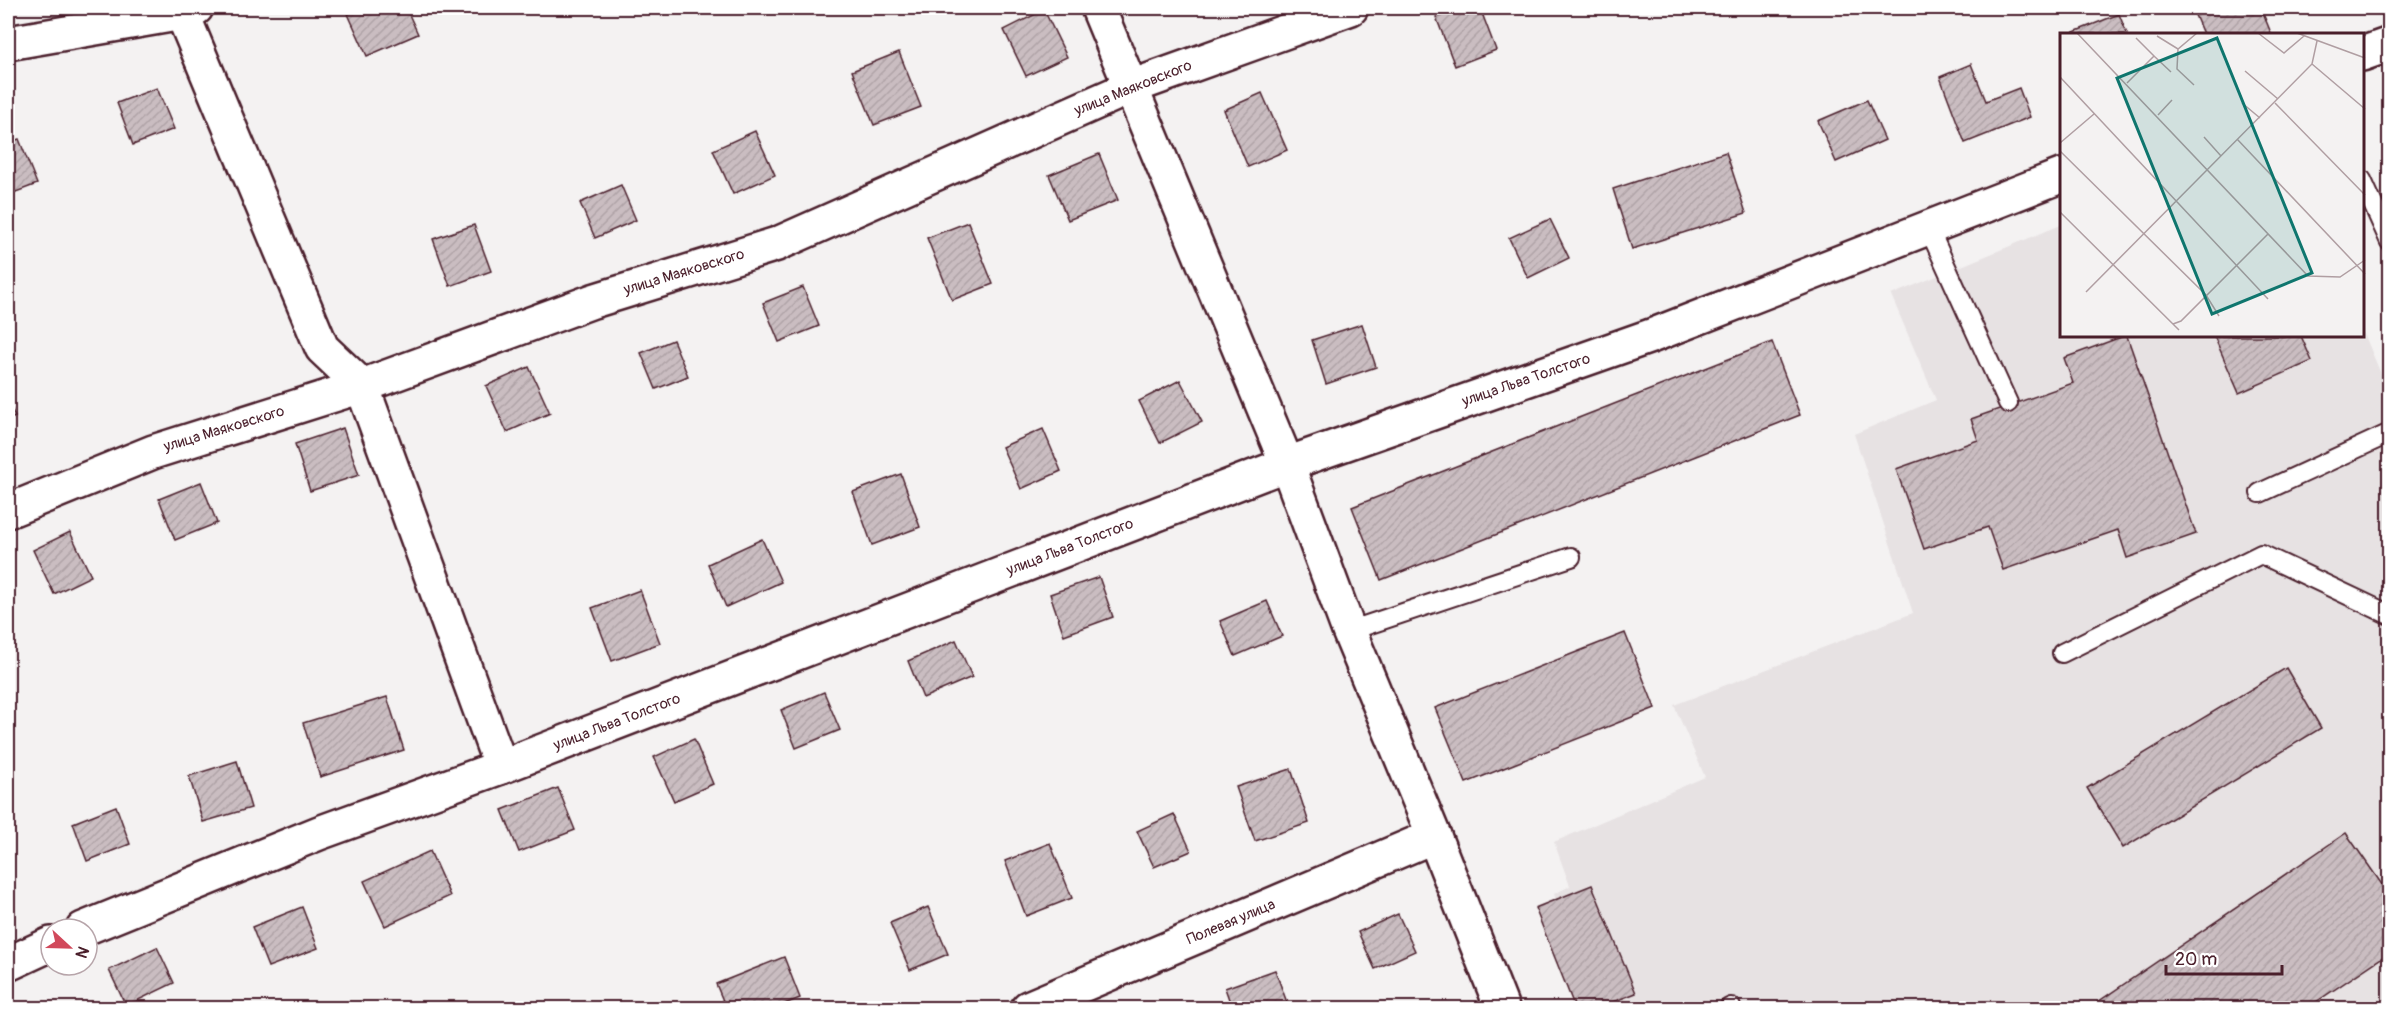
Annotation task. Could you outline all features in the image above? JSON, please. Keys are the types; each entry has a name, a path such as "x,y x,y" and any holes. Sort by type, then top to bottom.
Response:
{"street":[{"path":"1098,8 1287,464 1348,631 1434,836 1502,1008"},
{"name":"улица Маяковского","path":"8,511 153,452 362,386 593,301 777,244 1131,87 1351,8"},
{"path":"8,43 186,9 322,348 362,386 501,767"},
{"path":"2364,53 2390,44"},
{"name":"улица Льва Толстого","path":"99,922 319,833 501,767 1287,464 1651,336 2060,176"},
{"name":"Полевая улица","path":"1028,1008 1434,836"},
{"path":"8,964 39,950"}],"lane":[{"path":"2364,184 2390,242"},
{"path":"1929,229 2008,403"},
{"path":"2260,493 2390,433"},
{"path":"2062,652 2261,554 2390,615"},
{"path":"1348,631 1571,557"}],"shaded area":[{"path":"2060,225 2060,338 2364,338 2364,333 2381,374 2389,370 2389,1008 1591,1008 1554,894 1570,886 1554,842 1705,777 1674,705 1913,613 1854,434 1936,400 1891,295"}],"building":[{"path":"363,8 406,8 418,34 367,56 348,14"},
{"path":"1463,8 1480,8 1496,50 1455,66 1436,17"},
{"path":"2192,8 2269,8 2262,11 2271,33 2203,33"},
{"path":"1044,10 1067,57 1026,76 1004,30"},
{"path":"2119,14 2127,33 2072,33"},
{"path":"899,52 921,107 874,125 852,71"},
{"path":"1971,64 1986,101 2019,88 2030,117 1965,143 1940,77"},
{"path":"157,88 174,129 133,145 117,103"},
{"path":"1262,93 1287,150 1248,167 1224,110"},
{"path":"1867,100 1885,140 1836,162 1818,121"},
{"path":"755,131 775,175 733,194 713,150"},
{"path":"19,139 37,184 8,195 8,143"},
{"path":"1726,152 1746,213 1632,249 1613,189"},
{"path":"1099,154 1118,200 1068,220 1049,175"},
{"path":"621,185 636,220 595,238 580,203"},
{"path":"1550,219 1569,258 1528,278 1509,238"},
{"path":"968,222 993,284 952,300 927,238"},
{"path":"474,225 491,271 450,286 433,239"},
{"path":"803,287 819,326 779,342 763,303"},
{"path":"1362,324 1376,367 1326,384 1312,340"},
{"path":"2119,338 2128,338 2196,534 2127,558 2118,530 2003,570 1988,527 1924,549 1896,469 1978,440 1971,419 2073,383 2064,358"},
{"path":"2215,338 2302,338 2312,361 2239,393"},
{"path":"673,340 688,376 656,389 641,353"},
{"path":"1772,342 1800,415 1381,580 1352,507"},
{"path":"529,367 550,413 507,432 486,386"},
{"path":"1180,380 1202,422 1160,443 1139,401"},
{"path":"8,400 15,417 8,420"},
{"path":"343,428 359,475 310,491 295,444"},
{"path":"1043,429 1061,471 1021,489 1002,447"},
{"path":"901,474 920,527 872,545 853,492"},
{"path":"201,482 217,523 175,540 159,499"},
{"path":"70,532 91,576 54,594 33,550"},
{"path":"762,539 781,582 726,607 708,564"},
{"path":"1099,577 1113,617 1064,635 1050,594"},
{"path":"640,590 660,643 612,661 592,608"},
{"path":"1267,601 1282,636 1235,656 1220,621"},
{"path":"1625,633 1655,708 1466,783 1435,708"},
{"path":"956,640 972,677 923,698 908,661"},
{"path":"2286,668 2321,728 2123,848 2087,788"},
{"path":"824,692 840,730 796,748 781,710"},
{"path":"387,697 404,750 320,777 303,723"},
{"path":"694,739 713,784 674,801 654,757"},
{"path":"237,761 251,808 203,822 189,776"},
{"path":"1291,769 1309,823 1255,841 1236,787"},
{"path":"558,788 575,830 519,852 502,810"},
{"path":"116,806 130,844 87,861 73,823"},
{"path":"1174,814 1191,851 1154,867 1137,831"},
{"path":"2346,833 2390,896 2390,952 2307,1008 2089,1008"},
{"path":"1050,843 1072,898 1026,916 1005,861"},
{"path":"430,851 450,896 385,926 364,881"},
{"path":"1592,885 1636,993 1597,1008 1575,1008 1535,908"},
{"path":"302,907 318,948 268,967 252,927"},
{"path":"928,907 948,954 910,970 890,923"},
{"path":"1398,914 1415,951 1375,969 1358,932"},
{"path":"157,947 174,983 126,1006 109,970"},
{"path":"784,957 800,998 774,1008 726,1008 716,984"},
{"path":"1275,970 1289,1008 1232,1008 1225,988"}]}
